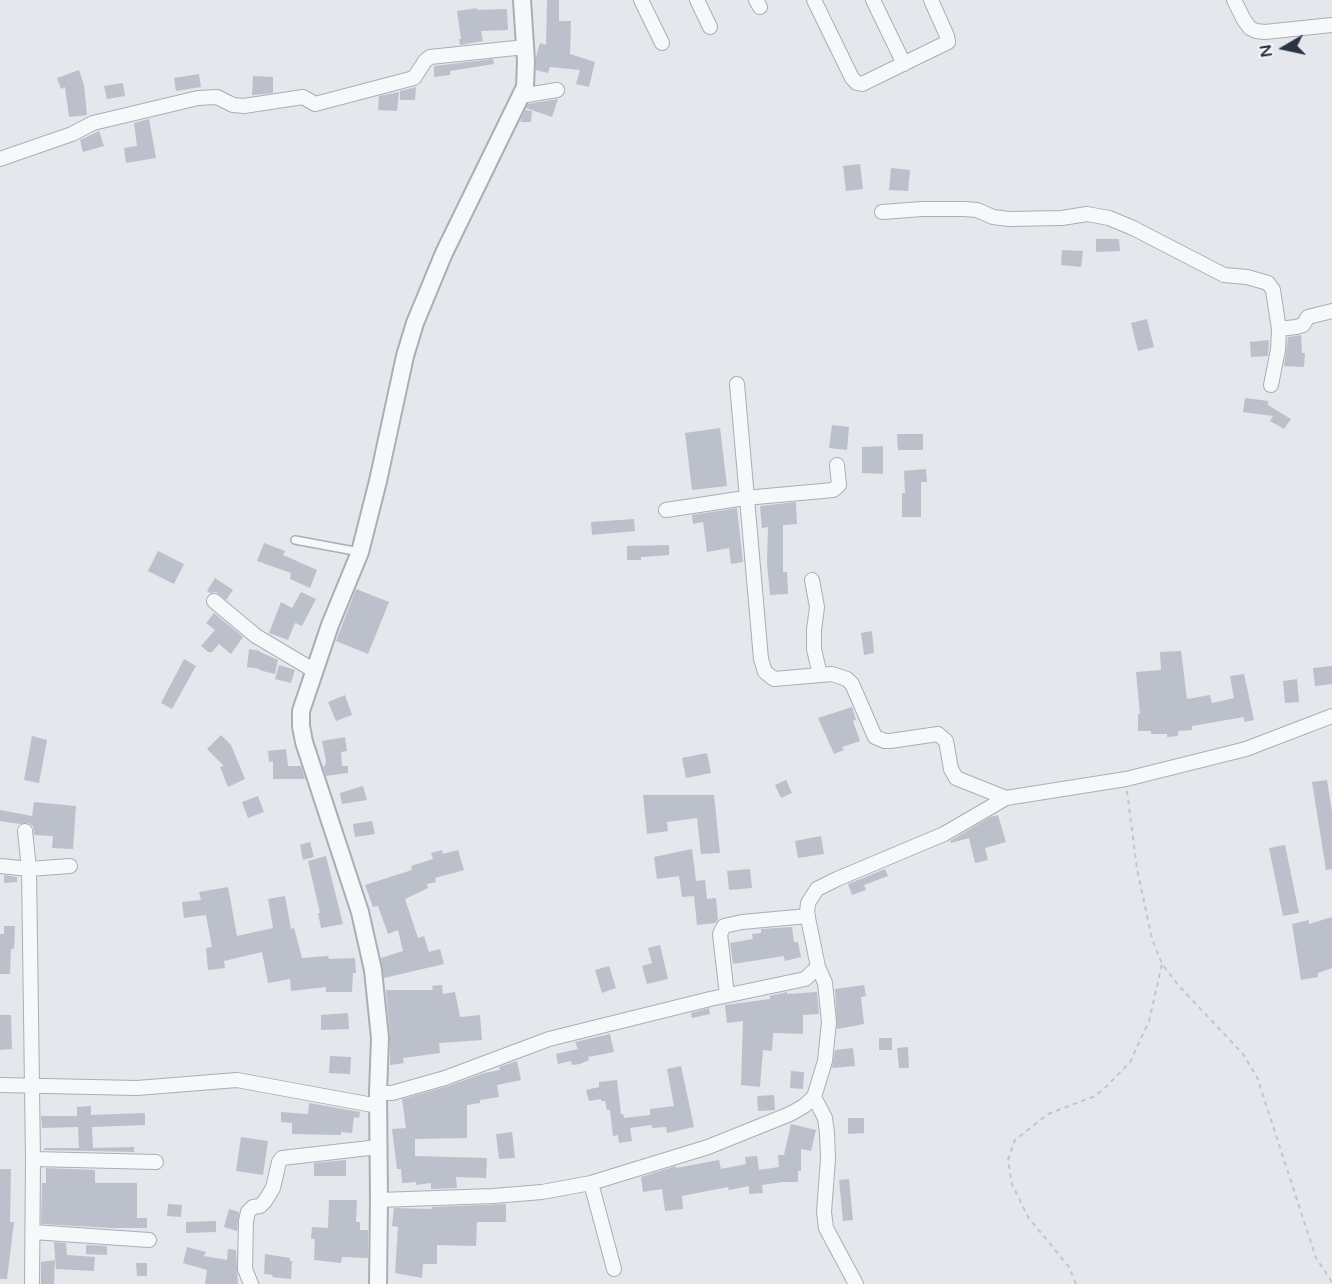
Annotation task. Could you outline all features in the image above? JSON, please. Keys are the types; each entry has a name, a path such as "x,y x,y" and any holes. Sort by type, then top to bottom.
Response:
{"street":[{"path":"378,1284 380,1038 368,941 304,742 300,726 301,711 330,625 360,552 405,356 415,323 444,253 521,96 526,74 522,0"},
{"path":"641,0 662,43"},
{"path":"697,0 710,27"},
{"path":"814,0 857,84 862,84 948,42 931,0"},
{"path":"873,0 904,64"},
{"path":"1234,0 1244,20 1256,32 1332,25"},
{"path":"0,159 72,134 93,123 198,98 217,97 233,105 244,106 303,97 315,104 414,78 424,61 430,57 525,47"},
{"path":"521,96 557,90"},
{"path":"882,212 964,209 977,210 993,217 1009,219 1062,218 1087,214 1109,218 1224,275 1247,277 1268,283 1273,290 1279,329 1278,350 1271,385"},
{"path":"1279,329 1303,325 1308,317 1332,311"},
{"path":"737,384 745,498 762,665 765,672 774,679 832,674 839,676 852,684 875,737 890,741 938,734 946,741 951,769 956,778 1006,798"},
{"path":"666,510 745,498 836,489 840,481 837,465"},
{"path":"812,580 817,605 814,649 820,675"},
{"path":"214,601 256,636 315,671"},
{"path":"379,1200 532,1193 591,1183 708,1147 790,1114 804,1106 814,1096 825,1061 829,1022 825,983 818,967 808,916 810,898 817,889 944,834 1006,798 1126,779 1246,749 1332,716"},
{"path":"25,831 29,868 33,1159 32,1284"},
{"path":"0,866 29,868 70,866"},
{"path":"727,995 720,934 724,926 742,922 808,916"},
{"path":"0,1085 137,1088 237,1080 378,1099 445,1078 549,1039 727,995 796,982 812,975 818,967"},
{"path":"814,1096 825,1118 827,1133 828,1159 824,1212 826,1228 856,1284"},
{"path":"251,1284 245,1269 248,1212 266,1201 273,1188 282,1158 378,1148"},
{"path":"33,1159 156,1162"},
{"path":"591,1183 614,1269"},
{"path":"33,1232 149,1240"}],"lane":[{"path":"295,540 360,552"}],"path":[{"path":"1126,779 1137,869 1152,939 1162,964 1193,1002 1243,1054 1257,1077 1316,1258 1332,1282"},
{"path":"1076,1284 1069,1267 1028,1217 1012,1184 1008,1160 1016,1140 1048,1114 1095,1096 1130,1062 1149,1021 1162,964"}],"building":[{"path":"547,0 559,0 559,21 571,21 570,54 595,62 589,87 576,84 580,70 550,67 548,73 536,70 536,57 540,43 546,45"},
{"path":"477,8 477,10 507,9 508,30 481,31 483,41 460,45 457,11"},
{"path":"493,59 494,64 450,71 450,75 434,77 434,66"},
{"path":"79,70 84,85 87,115 69,117 65,87 61,89 57,78"},
{"path":"199,74 201,87 176,91 174,78"},
{"path":"253,76 273,77 273,93 252,95"},
{"path":"123,83 125,96 107,99 104,86"},
{"path":"416,87 415,100 400,100 400,91"},
{"path":"399,92 397,111 378,110 379,96"},
{"path":"558,99 552,117 526,108 528,104"},
{"path":"525,110 532,111 531,122 520,122"},
{"path":"149,119 156,158 126,163 124,148 137,146 134,123"},
{"path":"99,131 104,146 83,152 80,140"},
{"path":"860,164 863,189 846,191 843,166"},
{"path":"891,168 910,170 908,191 889,190"},
{"path":"1096,239 1119,239 1120,251 1096,252"},
{"path":"1062,250 1083,251 1081,267 1061,265"},
{"path":"1147,319 1154,347 1138,351 1131,323"},
{"path":"1301,335 1302,353 1305,353 1304,367 1284,366 1288,337"},
{"path":"1269,340 1268,356 1251,357 1250,342"},
{"path":"1245,398 1268,401 1268,405 1291,419 1284,429 1270,421 1273,416 1243,412"},
{"path":"832,425 849,427 847,450 829,448"},
{"path":"720,428 727,486 692,490 685,433"},
{"path":"897,434 923,434 923,450 898,450"},
{"path":"883,446 883,474 862,473 862,447"},
{"path":"926,469 927,482 921,482 921,517 902,517 902,493 905,493 904,471"},
{"path":"796,502 797,524 783,525 783,572 787,572 788,594 770,595 767,564 768,527 762,528 760,506"},
{"path":"737,508 743,562 731,564 729,548 707,552 703,522 693,524 692,515"},
{"path":"634,519 635,531 592,535 591,522"},
{"path":"264,543 285,551 283,555 317,570 310,588 290,579 291,573 257,561"},
{"path":"669,545 669,555 627,560 627,546"},
{"path":"158,551 184,564 174,584 148,571"},
{"path":"215,578 233,590 226,600 216,592 207,591"},
{"path":"356,589 389,602 368,654 336,641"},
{"path":"301,592 316,599 302,626 295,623 288,640 269,633 281,602 292,608"},
{"path":"214,613 243,637 231,654 219,644 212,652 208,652 201,646 215,630 206,623"},
{"path":"872,631 874,653 864,655 861,633"},
{"path":"249,649 260,651 278,660 275,674 247,667"},
{"path":"1181,651 1187,699 1210,695 1212,703 1234,698 1230,676 1244,674 1254,720 1244,722 1244,717 1192,726 1192,730 1178,731 1178,736 1167,737 1167,734 1138,731 1138,714 1140,714 1136,672 1161,670 1160,652"},
{"path":"184,659 196,666 172,709 161,703"},
{"path":"279,665 295,670 291,683 275,679"},
{"path":"1332,666 1332,684 1315,686 1313,668"},
{"path":"1297,679 1299,702 1285,703 1283,681"},
{"path":"345,695 352,715 336,721 328,702"},
{"path":"852,707 856,720 853,721 860,741 842,747 844,750 834,754 818,718"},
{"path":"221,735 231,745 245,779 228,787 220,767 224,766 207,749"},
{"path":"32,736 47,740 39,783 24,780"},
{"path":"345,737 347,751 341,752 342,766 348,766 348,773 326,776 323,766 326,761 322,741"},
{"path":"286,749 288,766 301,766 305,779 273,779 273,761 269,762 268,751"},
{"path":"707,753 711,773 686,778 682,758"},
{"path":"786,780 792,793 781,798 775,785"},
{"path":"1327,780 1332,812 1332,869 1326,870 1312,782"},
{"path":"363,786 367,800 342,804 340,793"},
{"path":"643,795 714,795 720,853 701,854 697,818 667,822 668,831 647,834"},
{"path":"258,796 264,812 248,818 242,802"},
{"path":"34,802 76,806 73,849 52,848 53,836 34,835 33,826 28,823 0,821 0,810 32,816"},
{"path":"998,815 1006,842 985,848 988,860 975,863 969,838 951,843 950,841 990,817"},
{"path":"372,821 375,834 355,837 353,824"},
{"path":"821,836 824,854 798,858 795,841"},
{"path":"310,842 314,857 303,860 300,845"},
{"path":"1285,845 1299,913 1283,916 1269,848"},
{"path":"692,849 696,881 705,880 707,899 716,898 718,920 715,923 697,925 694,896 682,897 679,876 657,879 654,857"},
{"path":"442,850 443,854 458,850 464,870 435,878 436,882 427,884 428,888 405,899 418,938 424,936 429,952 440,949 444,964 384,978 381,958 403,951 398,930 388,934 378,906 373,907 365,885 412,870 411,866 433,859 431,853"},
{"path":"326,856 343,924 321,928 318,913 320,913 308,861"},
{"path":"750,869 752,888 729,890 727,871"},
{"path":"885,869 888,876 864,885 866,890 852,895 848,884"},
{"path":"4,875 17,877 17,882 4,883"},
{"path":"228,887 237,936 273,928 268,899 285,896 291,929 294,928 302,958 328,956 329,959 355,958 356,973 353,973 352,992 326,992 326,987 291,991 290,979 268,983 262,952 224,961 225,968 208,970 206,948 212,947 206,915 184,918 182,902 201,900 199,892"},
{"path":"1332,917 1332,968 1318,973 1318,977 1301,980 1292,924 1309,920 1309,924"},
{"path":"4,926 15,926 10,974 0,974 0,934 4,934"},
{"path":"792,927 794,942 798,942 801,957 785,961 784,956 733,964 730,943 753,939 752,934 761,933 761,929"},
{"path":"660,945 668,979 647,984 642,966 652,963 648,948"},
{"path":"609,966 616,988 602,993 595,970"},
{"path":"442,985 443,994 455,992 460,1017 480,1015 482,1040 439,1043 440,1053 403,1058 404,1063 390,1065 386,990 433,990 432,986"},
{"path":"864,985 866,996 861,997 864,1024 837,1029 835,989"},
{"path":"787,992 787,994 817,992 819,1014 803,1015 803,1034 773,1033 772,1051 763,1050 760,1087 741,1085 743,1021 727,1023 725,1005 770,999 770,996"},
{"path":"709,1008 710,1014 692,1018 691,1013"},
{"path":"348,1013 349,1029 321,1030 321,1015"},
{"path":"0,1015 11,1015 12,1049 0,1050"},
{"path":"610,1034 614,1052 588,1057 589,1060 580,1064 572,1065 571,1061 558,1064 556,1054 578,1049 575,1042"},
{"path":"879,1038 892,1038 892,1050 879,1050"},
{"path":"908,1047 909,1068 899,1068 897,1048"},
{"path":"853,1048 855,1066 832,1068 835,1050"},
{"path":"330,1056 351,1057 350,1074 329,1073"},
{"path":"517,1061 521,1080 497,1085 499,1097 467,1105 467,1138 415,1139 415,1156 487,1158 486,1178 456,1177 457,1188 431,1189 431,1183 416,1185 416,1182 402,1183 401,1169 397,1169 392,1129 406,1128 402,1099 500,1070 499,1067"},
{"path":"681,1066 694,1127 667,1133 666,1127 652,1128 652,1125 630,1128 632,1141 619,1143 618,1135 613,1136 610,1110 607,1110 605,1101 601,1099 589,1101 586,1090 599,1087 599,1082 617,1080 621,1114 624,1118 650,1115 650,1109 674,1106 667,1069"},
{"path":"791,1071 804,1072 803,1089 790,1088"},
{"path":"774,1095 775,1110 758,1111 757,1096"},
{"path":"309,1103 360,1112 359,1118 354,1117 352,1133 341,1132 341,1135 292,1134 292,1123 281,1122 281,1112 308,1114"},
{"path":"91,1106 91,1115 145,1113 145,1125 92,1127 93,1148 134,1147 134,1152 44,1150 44,1148 79,1148 78,1127 42,1128 41,1116 77,1116 77,1107"},
{"path":"848,1118 864,1118 864,1133 848,1134"},
{"path":"791,1124 816,1130 811,1151 801,1149 801,1171 798,1171 798,1182 762,1185 763,1193 749,1194 749,1186 729,1190 728,1187 682,1196 683,1209 665,1211 662,1189 643,1192 641,1177 676,1166 676,1168 719,1160 721,1169 746,1164 745,1157 757,1156 759,1170 779,1167 778,1155 784,1155"},
{"path":"512,1132 515,1158 499,1159 496,1134"},
{"path":"241,1137 268,1141 263,1175 236,1171"},
{"path":"346,1160 346,1176 314,1176 314,1163"},
{"path":"46,1168 95,1170 95,1183 137,1183 137,1218 147,1218 147,1228 41,1224 42,1183 46,1183"},
{"path":"0,1169 11,1169 10,1222 14,1222 7,1279 0,1279"},
{"path":"849,1179 853,1220 843,1221 839,1180"},
{"path":"329,1200 357,1200 356,1222 360,1222 360,1230 368,1230 368,1258 342,1257 341,1263 314,1260 315,1239 311,1239 312,1227 328,1228"},
{"path":"168,1204 182,1205 181,1217 167,1216"},
{"path":"506,1204 506,1222 477,1222 476,1246 437,1245 437,1264 423,1264 422,1278 395,1273 398,1227 392,1226 394,1208 432,1209 432,1207"},
{"path":"229,1209 239,1212 237,1231 224,1227"},
{"path":"216,1221 216,1232 186,1233 186,1222"},
{"path":"54,1242 66,1243 67,1255 95,1257 94,1271 56,1269"},
{"path":"86,1245 107,1246 107,1255 86,1254"},
{"path":"187,1247 206,1252 204,1256 227,1260 228,1249 236,1250 238,1284 205,1284 207,1270 183,1263"},
{"path":"265,1254 290,1258 292,1261 291,1279 264,1274"},
{"path":"55,1260 54,1284 41,1284 41,1262"},
{"path":"136,1263 147,1263 147,1276 137,1276"}]}
